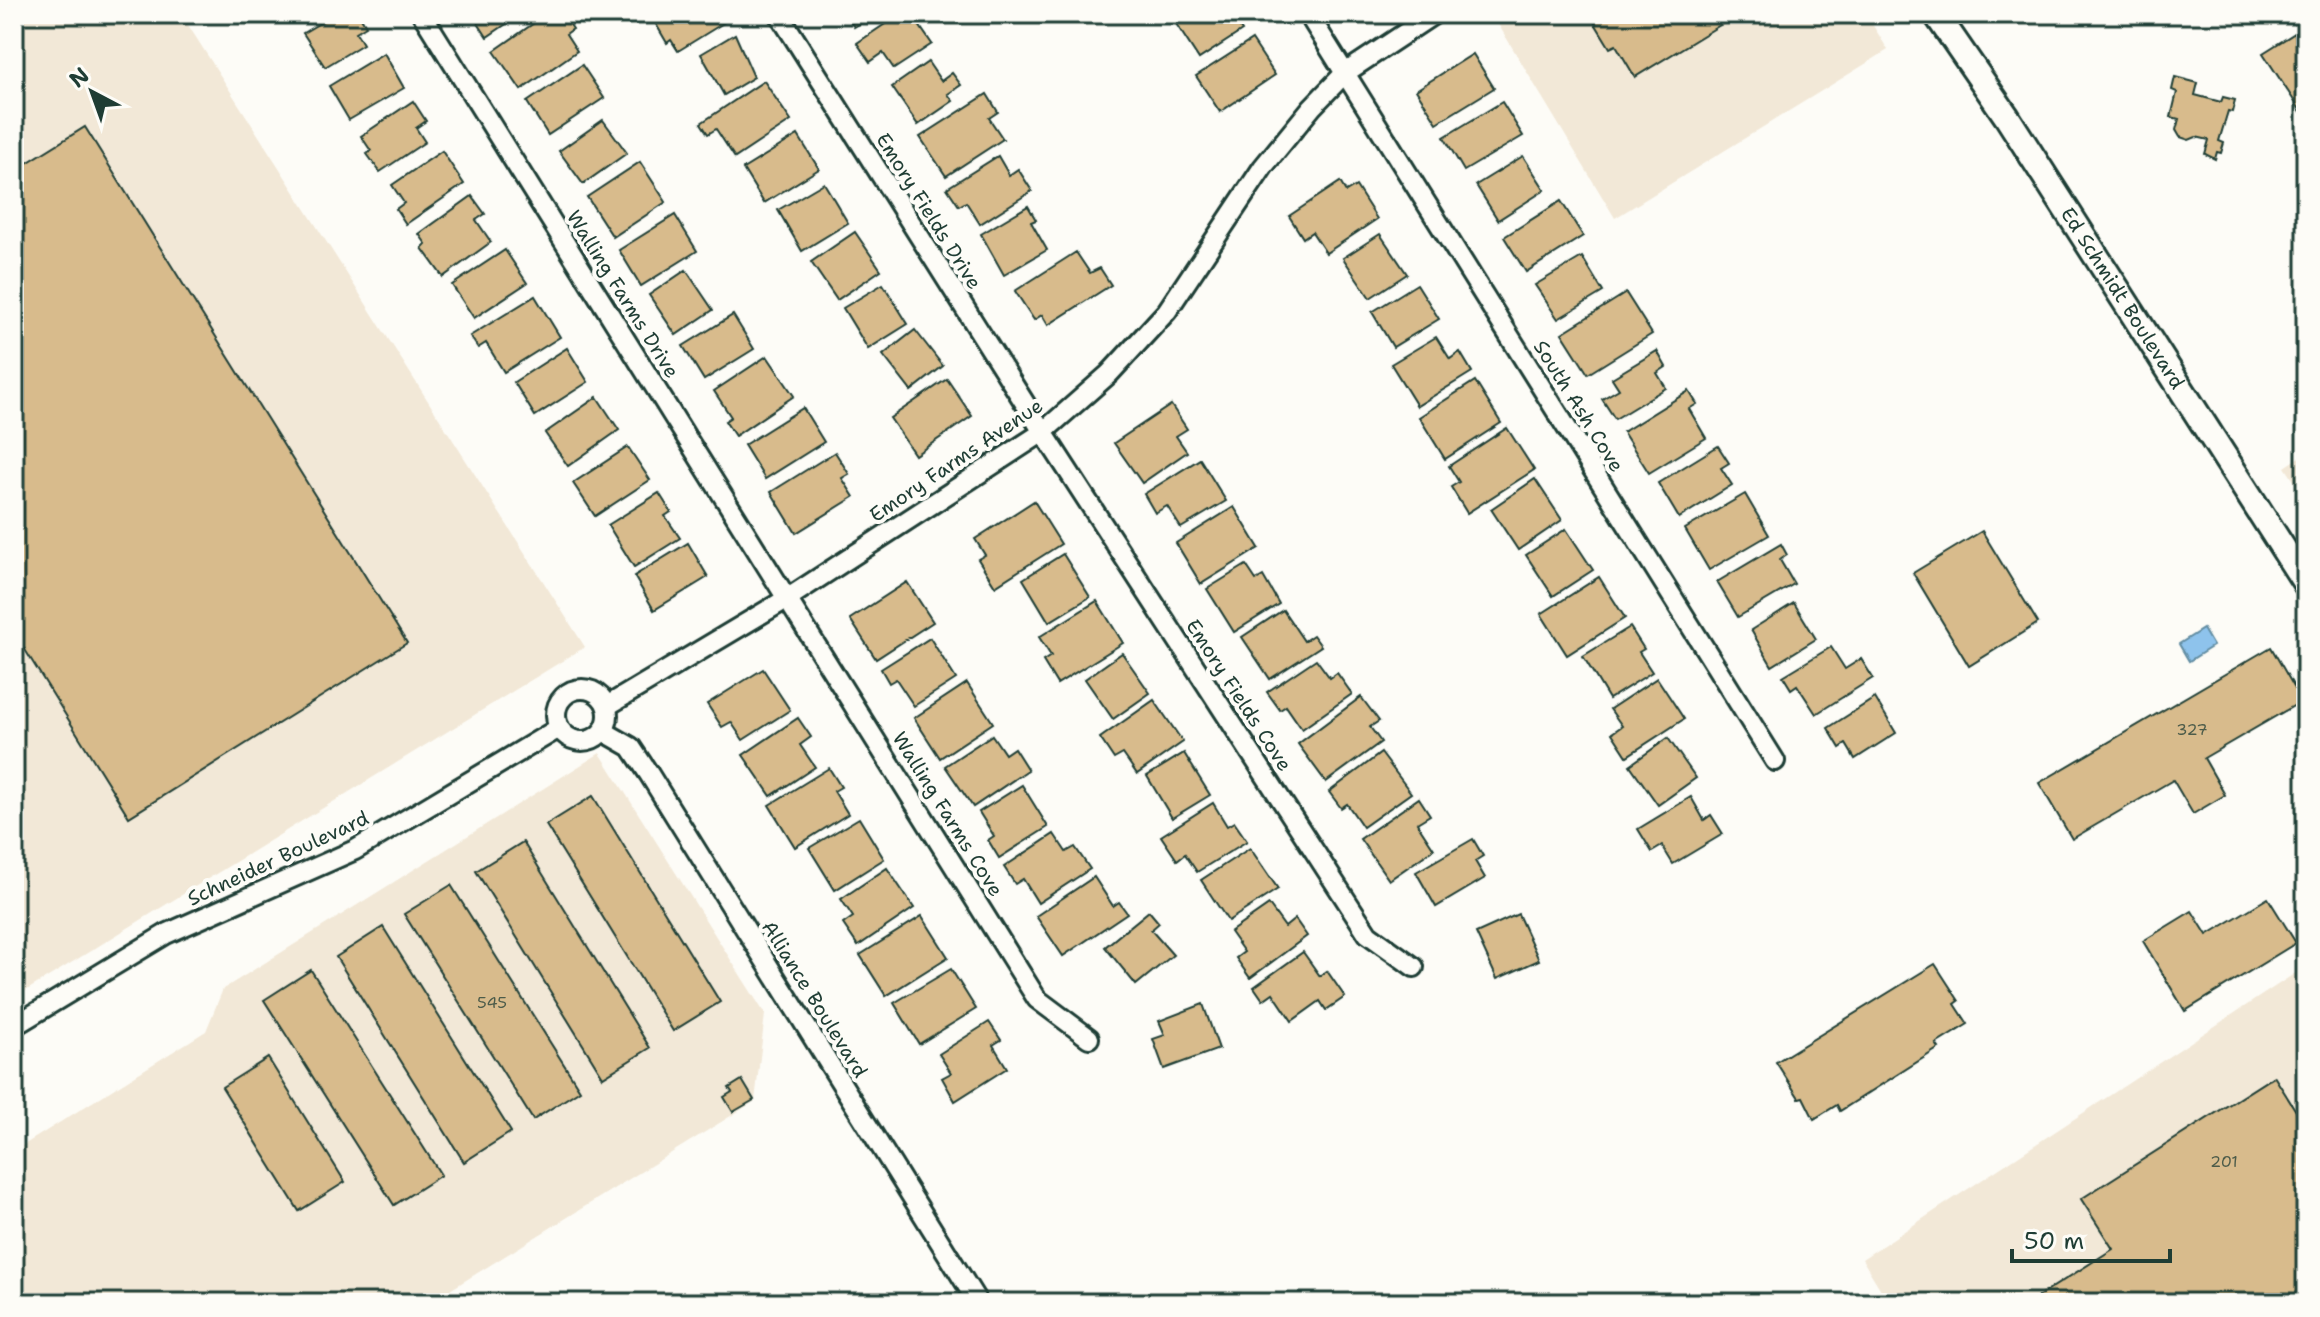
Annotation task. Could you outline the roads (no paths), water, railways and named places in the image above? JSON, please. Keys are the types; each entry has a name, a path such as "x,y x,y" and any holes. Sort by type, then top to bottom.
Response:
{"street":[{"name":"Walling Farms Drive","path":"422,14 788,598"},
{"name":"Emory Fields Drive","path":"779,14 1043,432"},
{"name":"South Ash Cove","path":"1308,14 1775,761"},
{"name":"Emory Farms Avenue","path":"607,706 788,598 1043,432 1109,374 1167,311 1263,167 1312,107 1345,73 1434,14"},
{"name":"Ed Schmidt Boulevard","path":"1936,14 2007,117 2306,584"},
{"name":"Emory Fields Cove","path":"1043,432 1368,934 1414,967"},
{"name":"Walling Farms Cove","path":"788,598 1037,999 1089,1038"},
{"path":"572,692 596,693 607,706 607,723 597,737 580,741 559,728 557,711 564,696 572,692"},
{"name":"Schneider Boulevard","path":"14,1026 166,934 355,850 559,728"},
{"name":"Alliance Boulevard","path":"603,731 631,747 649,774 978,1303"}],"water":[{"path":"2203,629 2213,646 2189,661 2179,644"}]}
